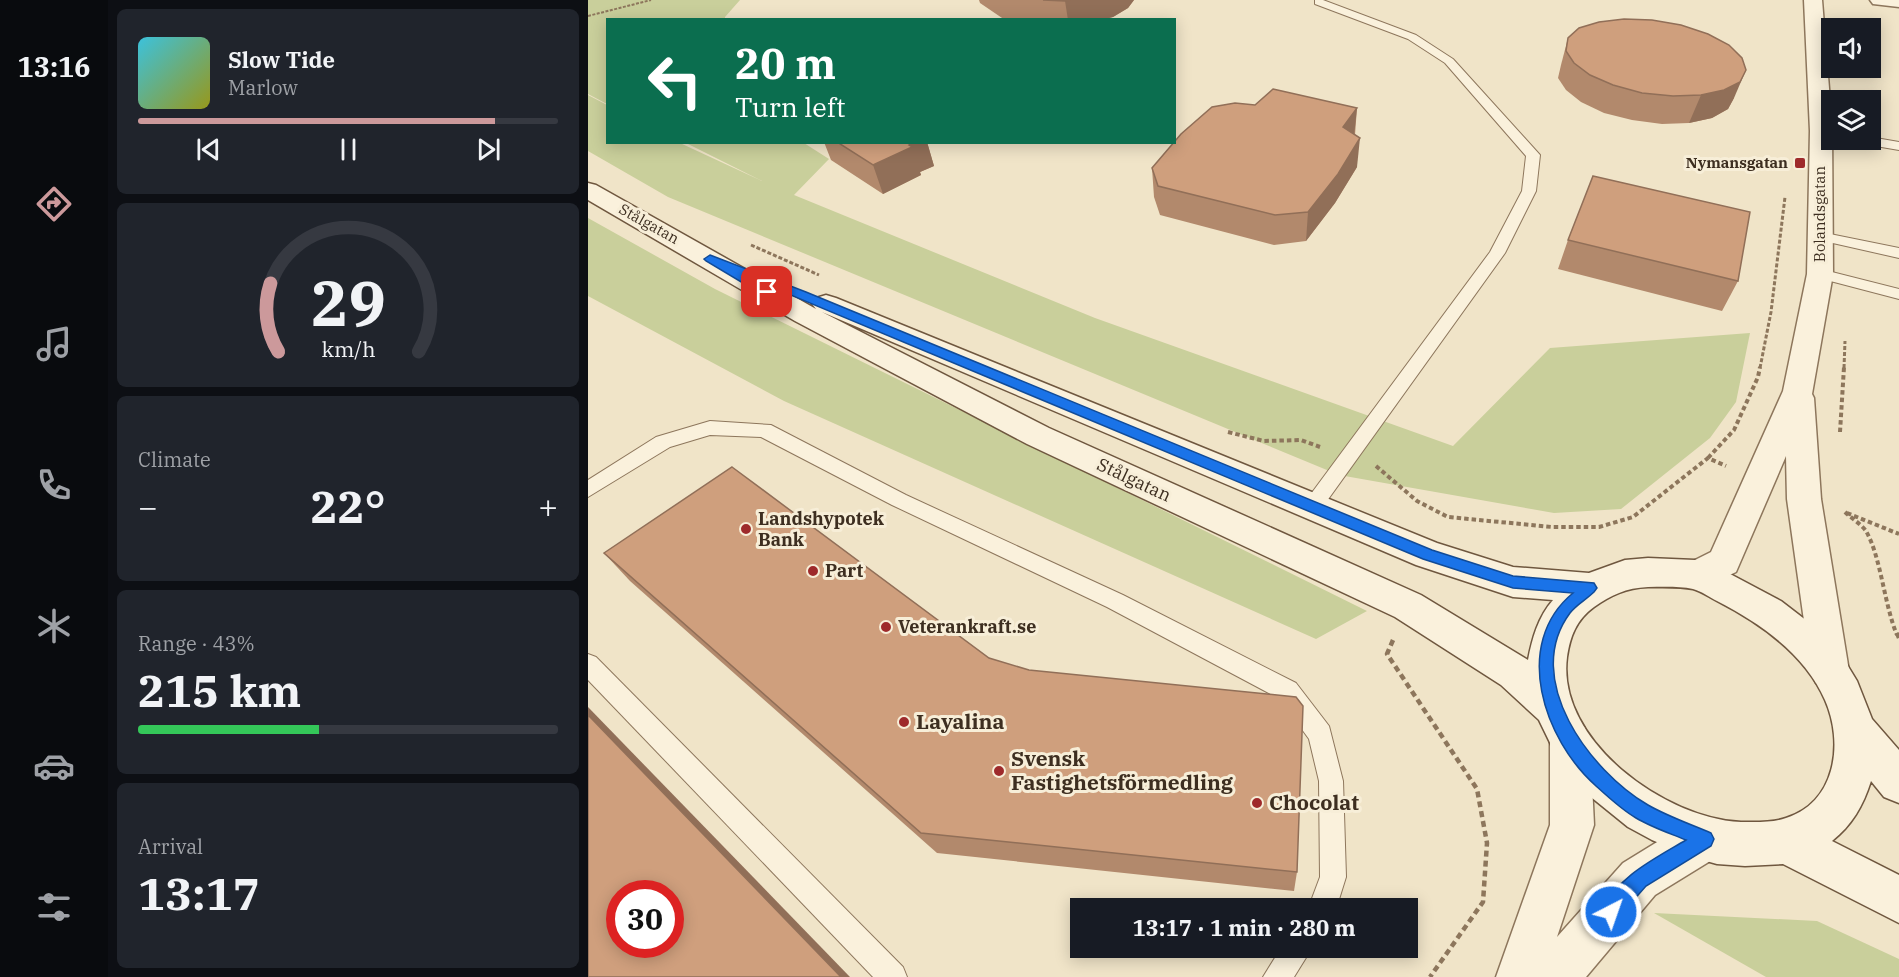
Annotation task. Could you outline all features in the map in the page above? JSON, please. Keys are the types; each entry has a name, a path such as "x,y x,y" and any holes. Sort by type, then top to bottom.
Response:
{"main road":[{"name":"Bolandsgatan","path":"1813,0 1822,90"},
{"path":"1879,0 1899,2"},
{"name":"Bolandsgatan","path":"1698,576 1724,562 1798,391 1820,274 1825,150"},
{"name":"Stålgatan","path":"588,190 805,315 1038,436 1408,606 1515,673 1561,724 1600,779 1641,811 1704,839 1738,844 1785,841"},
{"name":"Stålgatan","path":"710,259 813,299 1428,555 1513,582 1589,588"},
{"name":"Bolandsgatan","path":"1798,391 1804,499 1830,670"},
{"path":"1520,977 1572,825 1561,724 1546,669 1550,636 1565,608 1589,588 1626,574 1670,573 1698,576 1760,604 1799,634 1830,670 1846,700 1856,731 1856,767 1844,800 1820,825 1785,841"},
{"path":"1856,731 1899,782"},
{"path":"1554,977 1639,879 1704,839"},
{"path":"1785,841 1899,900"}],"lane":[{"path":"1312,507 1497,253 1529,191 1533,155 1449,62 1412,37 1319,2"},
{"path":"1881,143 1899,146"},
{"path":"1820,236 1899,253"},
{"path":"1820,274 1899,294"},
{"path":"588,490 663,442 710,428 764,430 899,500 1115,601 1288,692 1320,734 1331,781 1333,877 1326,898"},
{"path":"588,664 893,977"},
{"path":"1276,977 1290,958"}],"path":[{"path":"588,16 651,0"},
{"path":"1220,430 1264,441 1301,440 1375,465 1416,501 1448,517 1552,527 1599,527 1633,517 1708,458 1734,430 1758,377 1771,312 1786,188"},
{"path":"748,244 821,276"},
{"path":"1708,458 1760,482"},
{"path":"1899,534 1844,512 1865,530 1873,549 1889,615 1899,638"},
{"path":"1428,555 1448,517"},
{"path":"1408,606 1387,654 1477,789 1487,843 1483,902 1430,977"}],"green space":[{"path":"588,0 740,0 725,18 606,18 606,103 588,94"},
{"path":"588,95 606,104 606,144 682,144 762,181 688,144 806,144 829,159 794,195 1095,318 1453,446 1550,348 1750,333 1736,402 1710,438 1621,509 1554,513 1339,475 668,197 588,151"},
{"path":"588,218 715,289 1367,611 1316,639 784,401 588,296"},
{"path":"1654,913 1817,921 1899,959 1899,977 1766,977"}],"building":[{"path":"1624,19 1652,20 1681,25 1708,34 1729,45 1742,58 1746,70 1740,82 1724,90 1701,95 1673,96 1642,93 1613,85 1590,75 1574,63 1566,51 1568,38 1579,28 1599,22"},
{"path":"1273,89 1357,108 1343,127 1360,138 1338,174 1308,212 1275,215 1158,186 1152,168 1172,144 1176,144 1176,140 1181,134 1212,107 1235,103 1255,105"},
{"path":"840,144 911,144 909,145 912,147 873,165"},
{"path":"1593,176 1750,212 1738,281 1568,240"},
{"path":"732,467 989,658 1029,670 1296,697 1303,706 1297,872 921,833 604,553"},
{"path":"588,715 841,977 588,977"}],"place":[{"name":"Nymansgatan","path":"1800,163"},
{"name":"Landshypotek Bank","path":"746,529"},
{"name":"Part","path":"813,571"},
{"name":"Veterankraft.se","path":"886,627"},
{"name":"Layalina","path":"904,722"},
{"name":"Svensk Fastighetsförmedling","path":"999,771"},
{"name":"Chocolat","path":"1257,803"}],"route":[{"path":"767,292 710,259 802,294 1428,555 1513,582 1589,588 1565,608 1550,636 1546,669 1553,707 1570,741 1600,779 1641,811 1704,839 1639,879 1611,912"}]}
